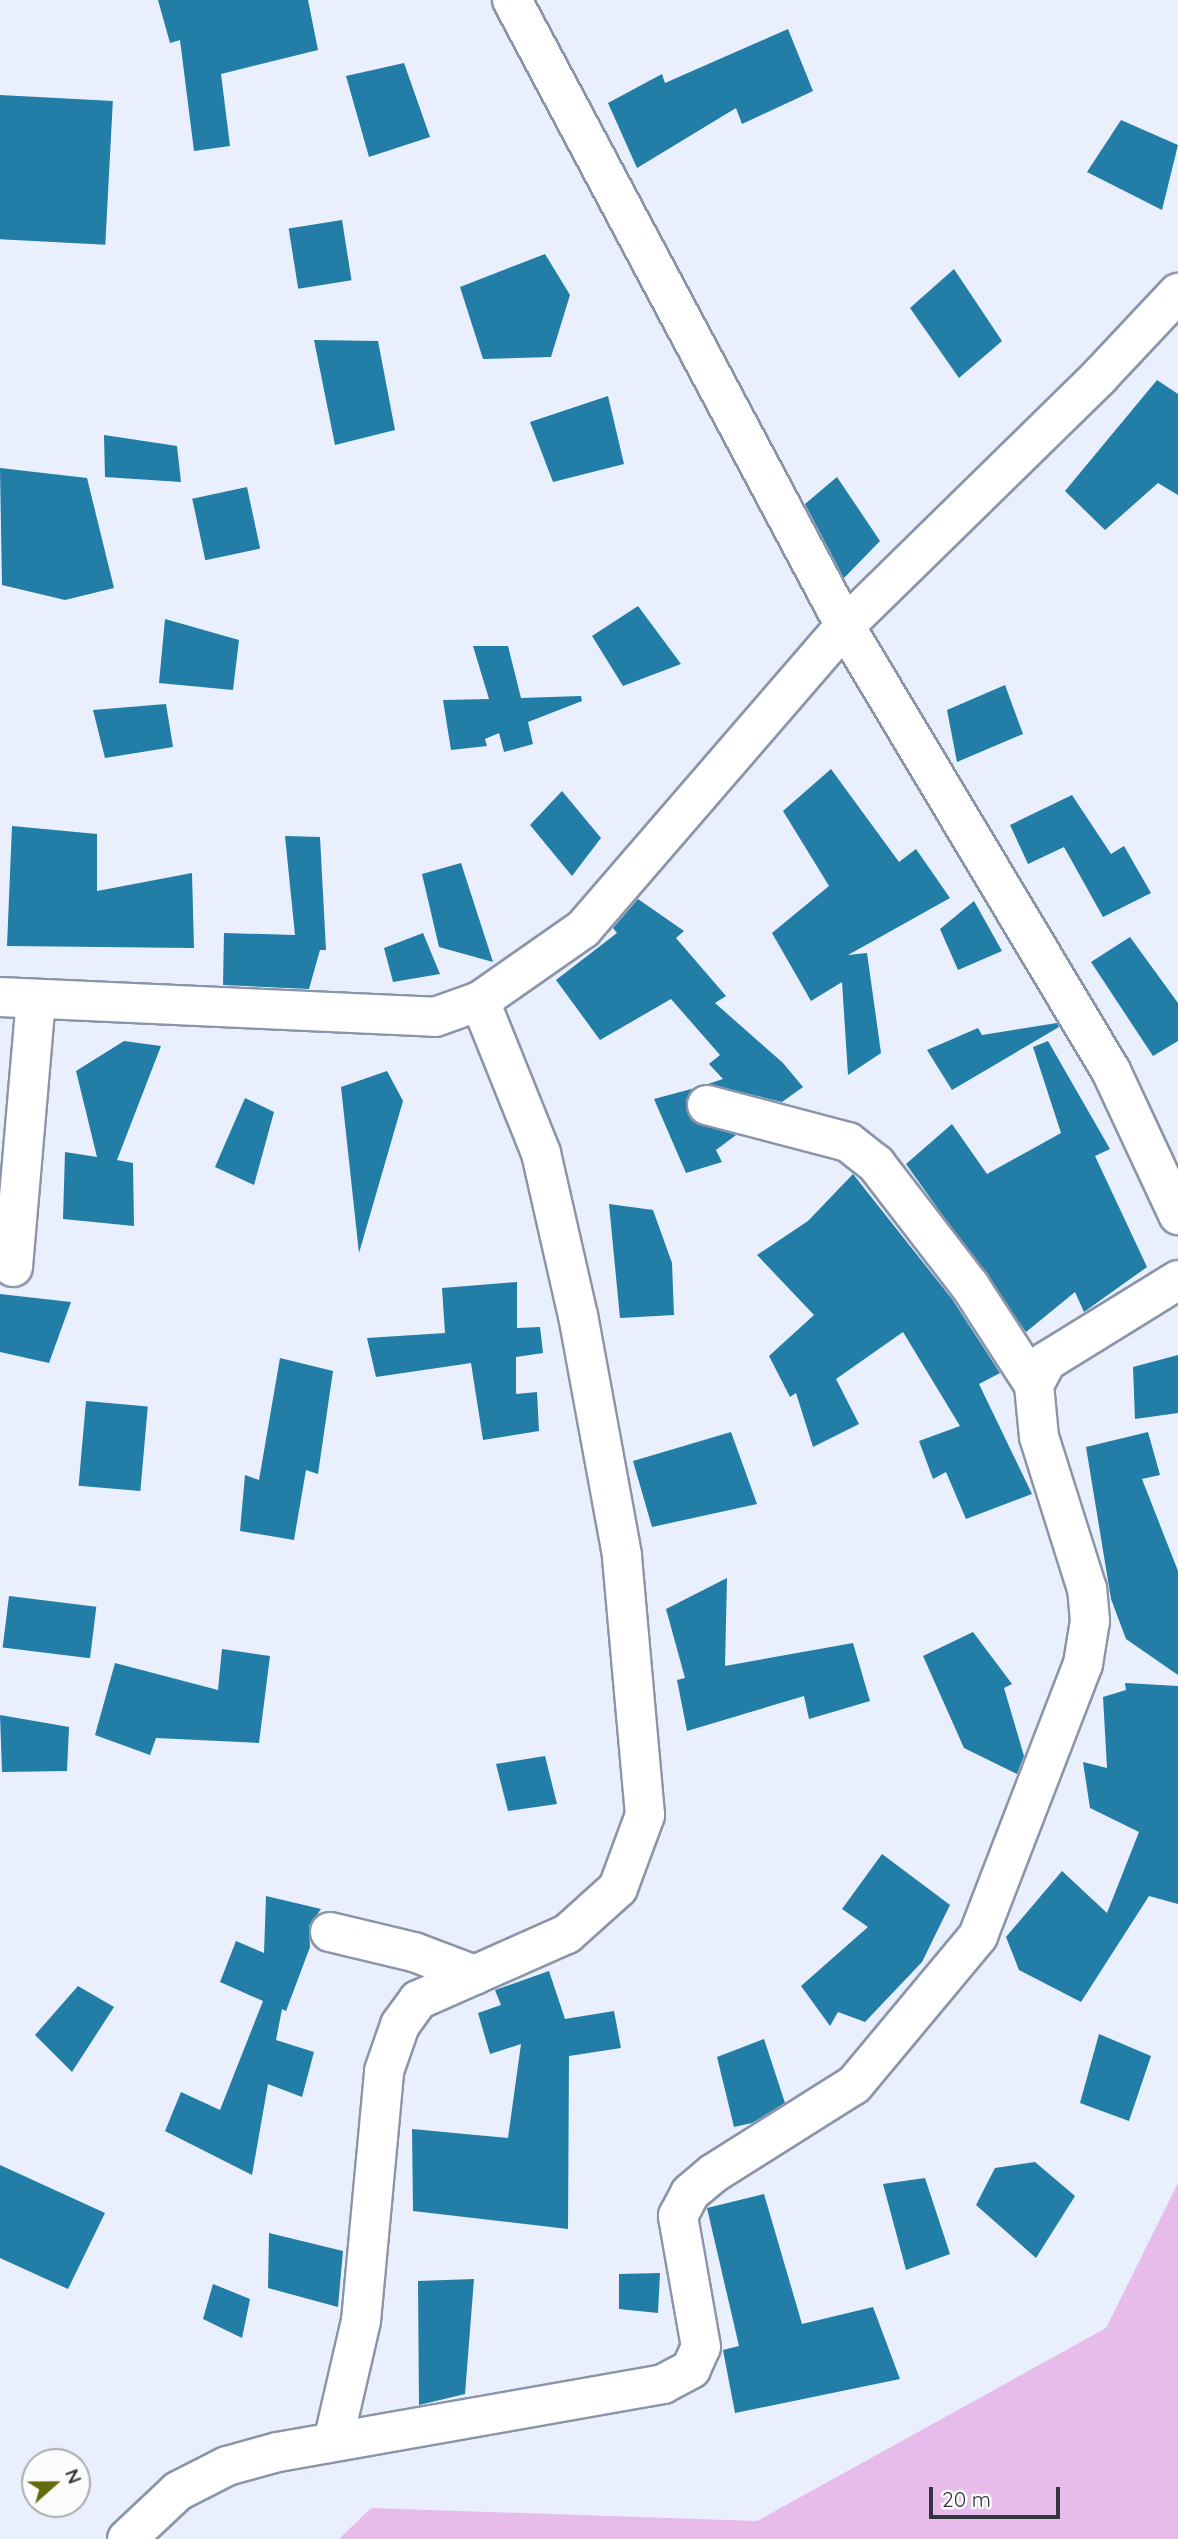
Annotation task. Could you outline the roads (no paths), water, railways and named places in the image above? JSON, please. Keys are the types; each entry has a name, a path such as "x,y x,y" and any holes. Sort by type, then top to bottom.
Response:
{"street":[{"path":"512,0 845,626 1111,1071 1178,1215"},
{"path":"13,1267 18,998 435,1017 480,1000 583,929 845,626 1100,376 1178,293"},
{"path":"333,2442 361,2321 384,2071 400,2025 418,2000 567,1934 618,1888 645,1815 622,1555 578,1316 541,1153 480,1000"},
{"path":"127,2539 178,2491 227,2466 333,2442 663,2384 691,2369 701,2347 678,2216 690,2193 714,2173 854,2085 978,1936 1083,1664 1090,1621 1087,1589 1039,1437 1034,1385 970,1286 876,1164 848,1142 707,1105"},
{"path":"1034,1385 1047,1361 1178,1280"},
{"path":"330,1932 414,1952 475,1975"}]}
